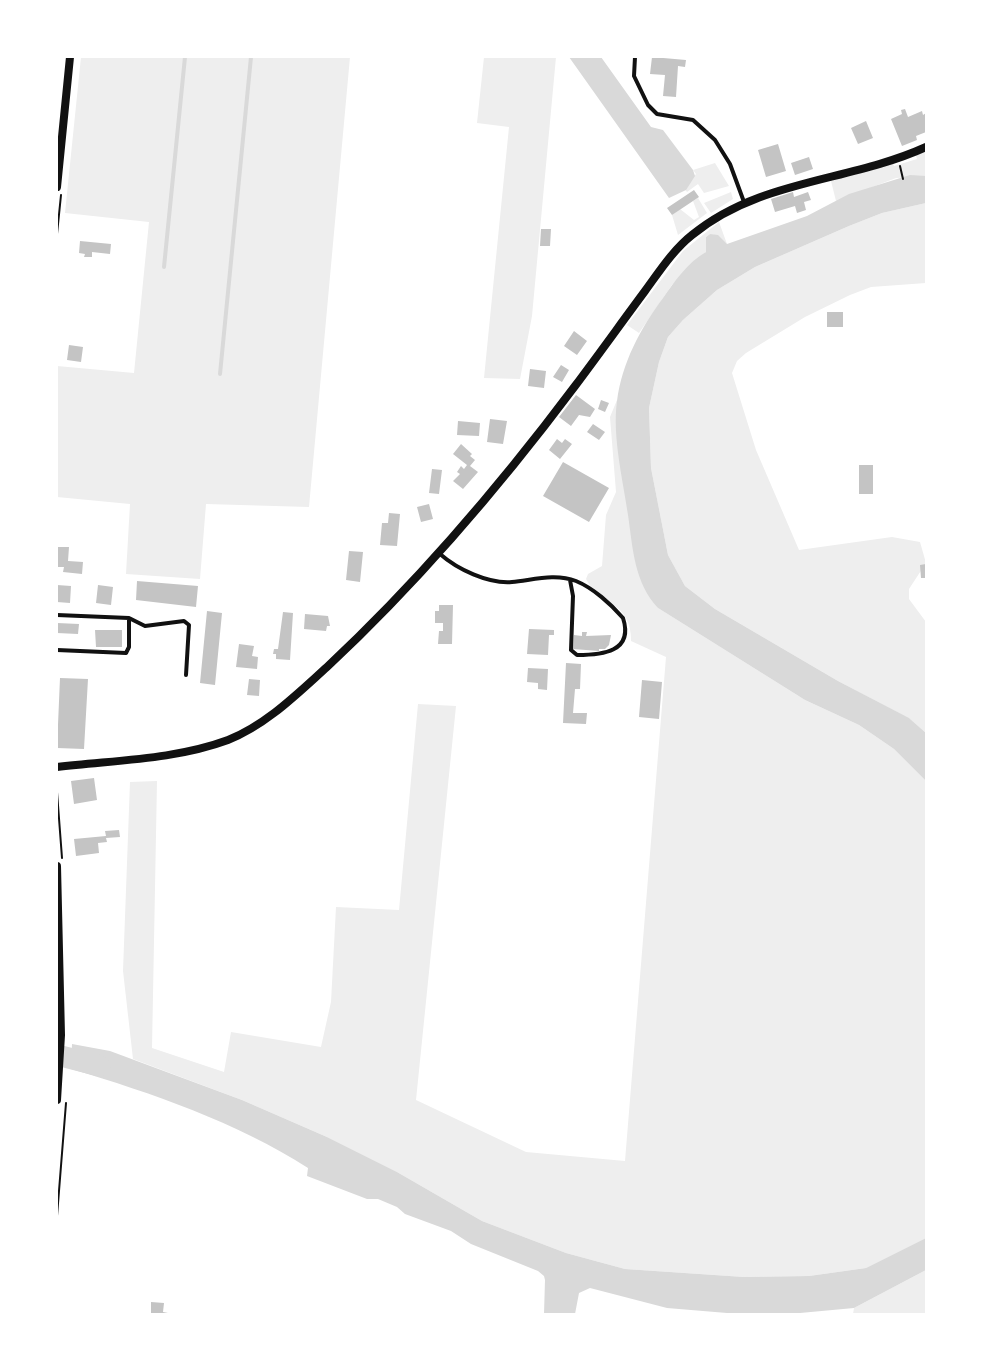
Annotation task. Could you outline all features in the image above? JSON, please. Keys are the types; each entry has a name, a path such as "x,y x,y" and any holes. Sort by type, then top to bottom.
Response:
{"street":[{"path":"57,187 70,57"},
{"path":"57,767 174,755 230,739 254,727 300,691 355,641 440,554 574,388 676,250 702,227 745,202 779,189 898,157 926,147"},
{"path":"57,866 61,1035 59,1067 62,1101"}],"lane":[{"path":"635,57 634,76 648,105 657,114 693,120 715,140 730,164 745,202"},
{"path":"440,554 449,562 498,582 542,577 570,580 588,588 623,618 625,634 621,644 612,651 601,655 577,655 571,650 573,596 570,580"},
{"path":"57,615 129,618 145,626 184,621 189,625 186,675"},
{"path":"57,650 126,653 129,647 129,618"}],"path":[{"path":"57,1216 62,1101"}],"shaded area":[{"path":"81,57 350,57 309,507 206,504 200,579 126,574 130,504 57,497 57,366 134,373 149,222 65,213"},
{"path":"484,57 556,57 532,316 520,379 484,378 509,127 477,123"},
{"path":"569,57 601,57 651,127 663,130 693,170 695,176 686,190 669,198"},
{"path":"926,151 926,176 896,178 836,201 831,181 893,163 894,166 917,159 916,155"},
{"path":"715,163 729,186 704,193 698,184 687,192 684,188 696,174 693,170"},
{"path":"910,175 926,176 926,203 882,213 755,267 717,290 683,320 668,337 659,362 649,408 651,468 668,555 685,586 715,609 838,681 909,718 926,733 926,781 894,749 859,725 805,700 658,608 639,576 633,553 616,429 619,387 633,347 647,322 677,279 693,261 706,252 706,237 710,234 718,235 727,244 807,216 849,194"},
{"path":"731,192 733,199 711,213 704,203"},
{"path":"698,198 707,213 678,235 672,215 680,209 694,220 699,217 693,201"},
{"path":"926,203 926,283 871,287 850,295 805,317 746,353 737,361 732,373 756,450 799,550 892,537 920,542 926,563 909,589 909,599 926,622 926,733 910,719 838,681 715,609 685,586 668,555 651,468 649,408 659,362 668,337 683,320 717,290 755,267 849,226 882,213"},
{"path":"719,222 727,244 710,234 706,237 706,252 672,285 639,333 627,325 683,251"},
{"path":"617,400 619,452 658,608 805,700 859,725 894,749 926,781 926,1238 866,1268 809,1276 744,1277 625,1269 566,1253 482,1221 397,1172 327,1137 242,1100 133,1059 123,971 130,782 157,781 152,1048 224,1072 231,1032 321,1047 331,1002 336,907 399,910 418,704 456,706 416,1100 526,1152 625,1161 666,657 631,641 630,628 621,611 599,594 586,579 588,574 602,566 606,515 616,492 610,417"},
{"path":"72,1044 110,1051 242,1100 327,1137 397,1172 482,1221 566,1253 625,1269 744,1277 809,1276 866,1268 926,1238 926,1270 854,1308 800,1313 739,1314 667,1308 590,1288 579,1293 575,1314 544,1314 545,1280 538,1271 471,1244 451,1231 405,1214 397,1207 378,1199 367,1199 307,1176 308,1168 252,1136 193,1110 71,1069"},
{"path":"926,1270 926,1314 853,1314 854,1308"}],"building":[{"path":"652,57 686,60 685,67 678,66 676,97 663,96 665,75 650,74"},
{"path":"905,109 908,117 922,111 923,115 926,113 926,132 916,136 917,140 902,146 891,119 902,114 901,110"},
{"path":"866,121 873,138 858,144 851,128"},
{"path":"778,144 786,171 766,177 758,150"},
{"path":"809,157 813,169 795,175 791,163"},
{"path":"694,190 699,197 672,215 667,208"},
{"path":"793,192 794,197 808,192 811,200 804,202 806,210 797,213 795,206 775,212 771,199"},
{"path":"541,229 551,229 550,246 540,246"},
{"path":"80,241 111,244 110,254 92,252 92,257 84,257 85,254 79,253"},
{"path":"827,312 843,312 843,327 827,327"},
{"path":"574,331 587,341 577,355 564,346"},
{"path":"69,345 83,347 81,362 67,360"},
{"path":"561,365 569,370 562,382 553,377"},
{"path":"530,369 546,371 544,388 528,386"},
{"path":"576,395 595,409 590,417 579,415 571,426 559,417"},
{"path":"601,400 609,403 605,412 598,409"},
{"path":"490,419 507,421 503,444 487,442"},
{"path":"458,421 480,423 479,436 457,435"},
{"path":"593,424 605,432 599,440 587,432"},
{"path":"557,439 562,443 565,439 572,444 560,459 549,450"},
{"path":"461,444 472,454 470,456 475,460 470,466 478,472 463,489 453,481 460,474 457,472 461,466 464,469 467,465 453,454"},
{"path":"563,462 609,488 589,522 543,496"},
{"path":"859,465 873,465 873,494 859,494"},
{"path":"432,469 442,470 439,494 429,493"},
{"path":"429,504 433,519 421,522 417,507"},
{"path":"389,513 400,514 397,546 380,545 382,523 388,523"},
{"path":"57,547 69,547 68,561 83,562 82,574 63,572 64,567 57,567"},
{"path":"349,551 363,552 360,582 346,580"},
{"path":"926,564 926,578 921,578 920,565"},
{"path":"137,581 198,586 196,607 136,600"},
{"path":"57,585 71,586 70,603 57,602"},
{"path":"98,585 113,587 111,605 96,603"},
{"path":"439,605 453,605 452,644 438,644 439,631 443,631 443,623 435,623 435,611 439,611"},
{"path":"207,611 222,613 215,685 200,683"},
{"path":"283,612 293,613 290,660 276,659 276,654 273,654 274,649 278,649"},
{"path":"305,614 328,616 330,626 327,626 326,631 304,629"},
{"path":"57,623 79,624 78,634 57,633"},
{"path":"529,629 554,630 554,635 549,635 548,655 527,654"},
{"path":"95,630 122,630 122,647 96,647"},
{"path":"582,632 587,632 586,636 611,635 609,645 599,651 573,649 574,635 582,636"},
{"path":"239,644 254,646 252,656 258,657 257,669 236,667"},
{"path":"566,663 581,664 580,689 575,689 573,713 587,713 586,724 563,723"},
{"path":"528,668 548,669 547,690 538,689 538,683 527,682"},
{"path":"60,678 88,679 84,749 57,748"},
{"path":"249,679 260,680 259,696 247,695"},
{"path":"642,680 662,682 659,719 639,717"},
{"path":"94,778 97,800 74,804 71,781"},
{"path":"119,830 120,837 106,838 107,842 98,843 99,853 76,856 74,839 106,836 105,831"},
{"path":"151,1302 164,1303 163,1312 173,1314 151,1314"}],"waterway":[{"path":"164,267 185,57"},
{"path":"220,374 251,57"},
{"path":"57,1055 100,1066"}]}
